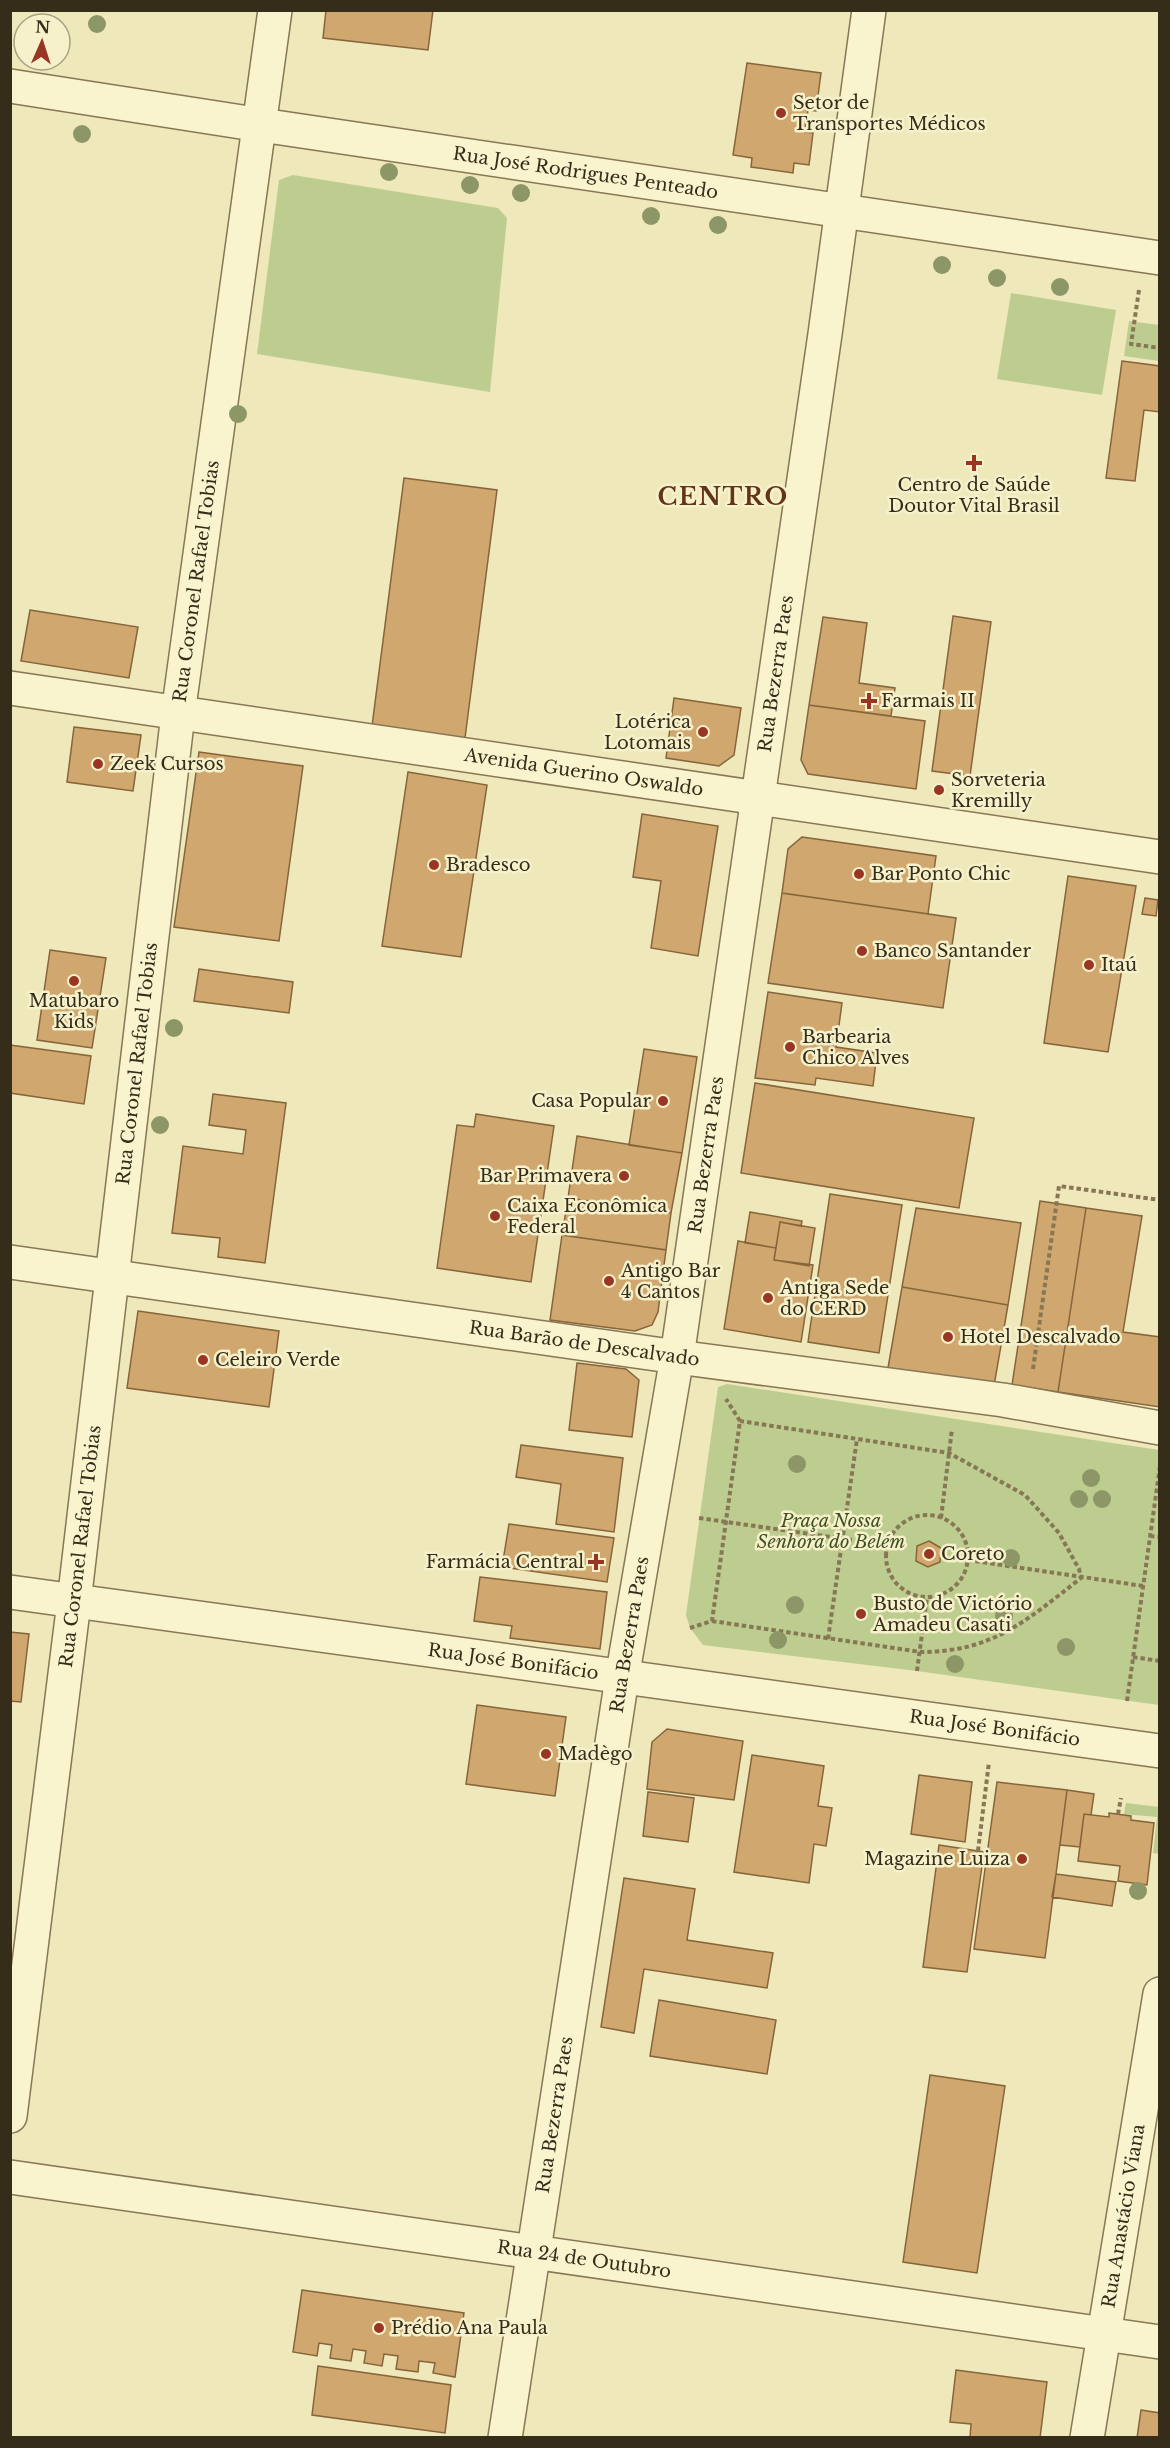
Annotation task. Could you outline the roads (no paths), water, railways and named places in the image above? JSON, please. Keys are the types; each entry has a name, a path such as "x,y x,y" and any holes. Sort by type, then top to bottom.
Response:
{"street":[{"name":"Rua Coronel Rafael Tobias","path":"10,2116 74,1602 178,714 261,125 275,10"},
{"name":"Rua Bezerra Paes","path":"505,2438 622,1678 677,1357 869,10"},
{"name":"Rua José Rodrigues Penteado","path":"10,86 1152,257"},
{"name":"Avenida Guerino Oswaldo","path":"10,688 1160,857"},
{"name":"Rua Barão de Descalvado","path":"10,1262 677,1357 1003,1400 1160,1428"},
{"name":"Rua José Bonifácio","path":"10,1592 1160,1751"},
{"name":"Rua Anastácio Viana","path":"1087,2438 1160,1994"},
{"name":"Rua 24 de Outubro","path":"10,2177 1160,2342"}],"place":[{"name":"Setor de Transportes Médicos","path":"781,113"},
{"name":"Centro de Saúde Doutor Vital Brasil","path":"974,463"},
{"name":"Farmais II","path":"869,701"},
{"name":"Lotérica Lotomais","path":"703,732"},
{"name":"Zeek Cursos","path":"98,764"},
{"name":"Sorveteria Kremilly","path":"939,790"},
{"name":"Bradesco","path":"434,865"},
{"name":"Bar Ponto Chic","path":"859,874"},
{"name":"Banco Santander","path":"862,951"},
{"name":"Itaú","path":"1089,965"},
{"name":"Matubaro Kids","path":"74,981"},
{"name":"Barbearia Chico Alves","path":"790,1047"},
{"name":"Casa Popular","path":"663,1101"},
{"name":"Bar Primavera","path":"624,1176"},
{"name":"Caixa Econômica Federal","path":"495,1216"},
{"name":"Antigo Bar 4 Cantos","path":"609,1281"},
{"name":"Antiga Sede do CERD","path":"768,1298"},
{"name":"Hotel Descalvado","path":"948,1337"},
{"name":"Celeiro Verde","path":"203,1360"},
{"name":"Coreto","path":"929,1554"},
{"name":"Farmácia Central","path":"596,1562"},
{"name":"Busto de Victório Amadeu Casati","path":"861,1614"},
{"name":"Madègo","path":"546,1754"},
{"name":"Magazine Luiza","path":"1022,1859"},
{"name":"Prédio Ana Paula","path":"379,2328"}],"district":[{"name":"CENTRO","path":"723,496"}],"park label":[{"name":"Praça Nossa Senhora do Belém","path":"831,1531"}]}
